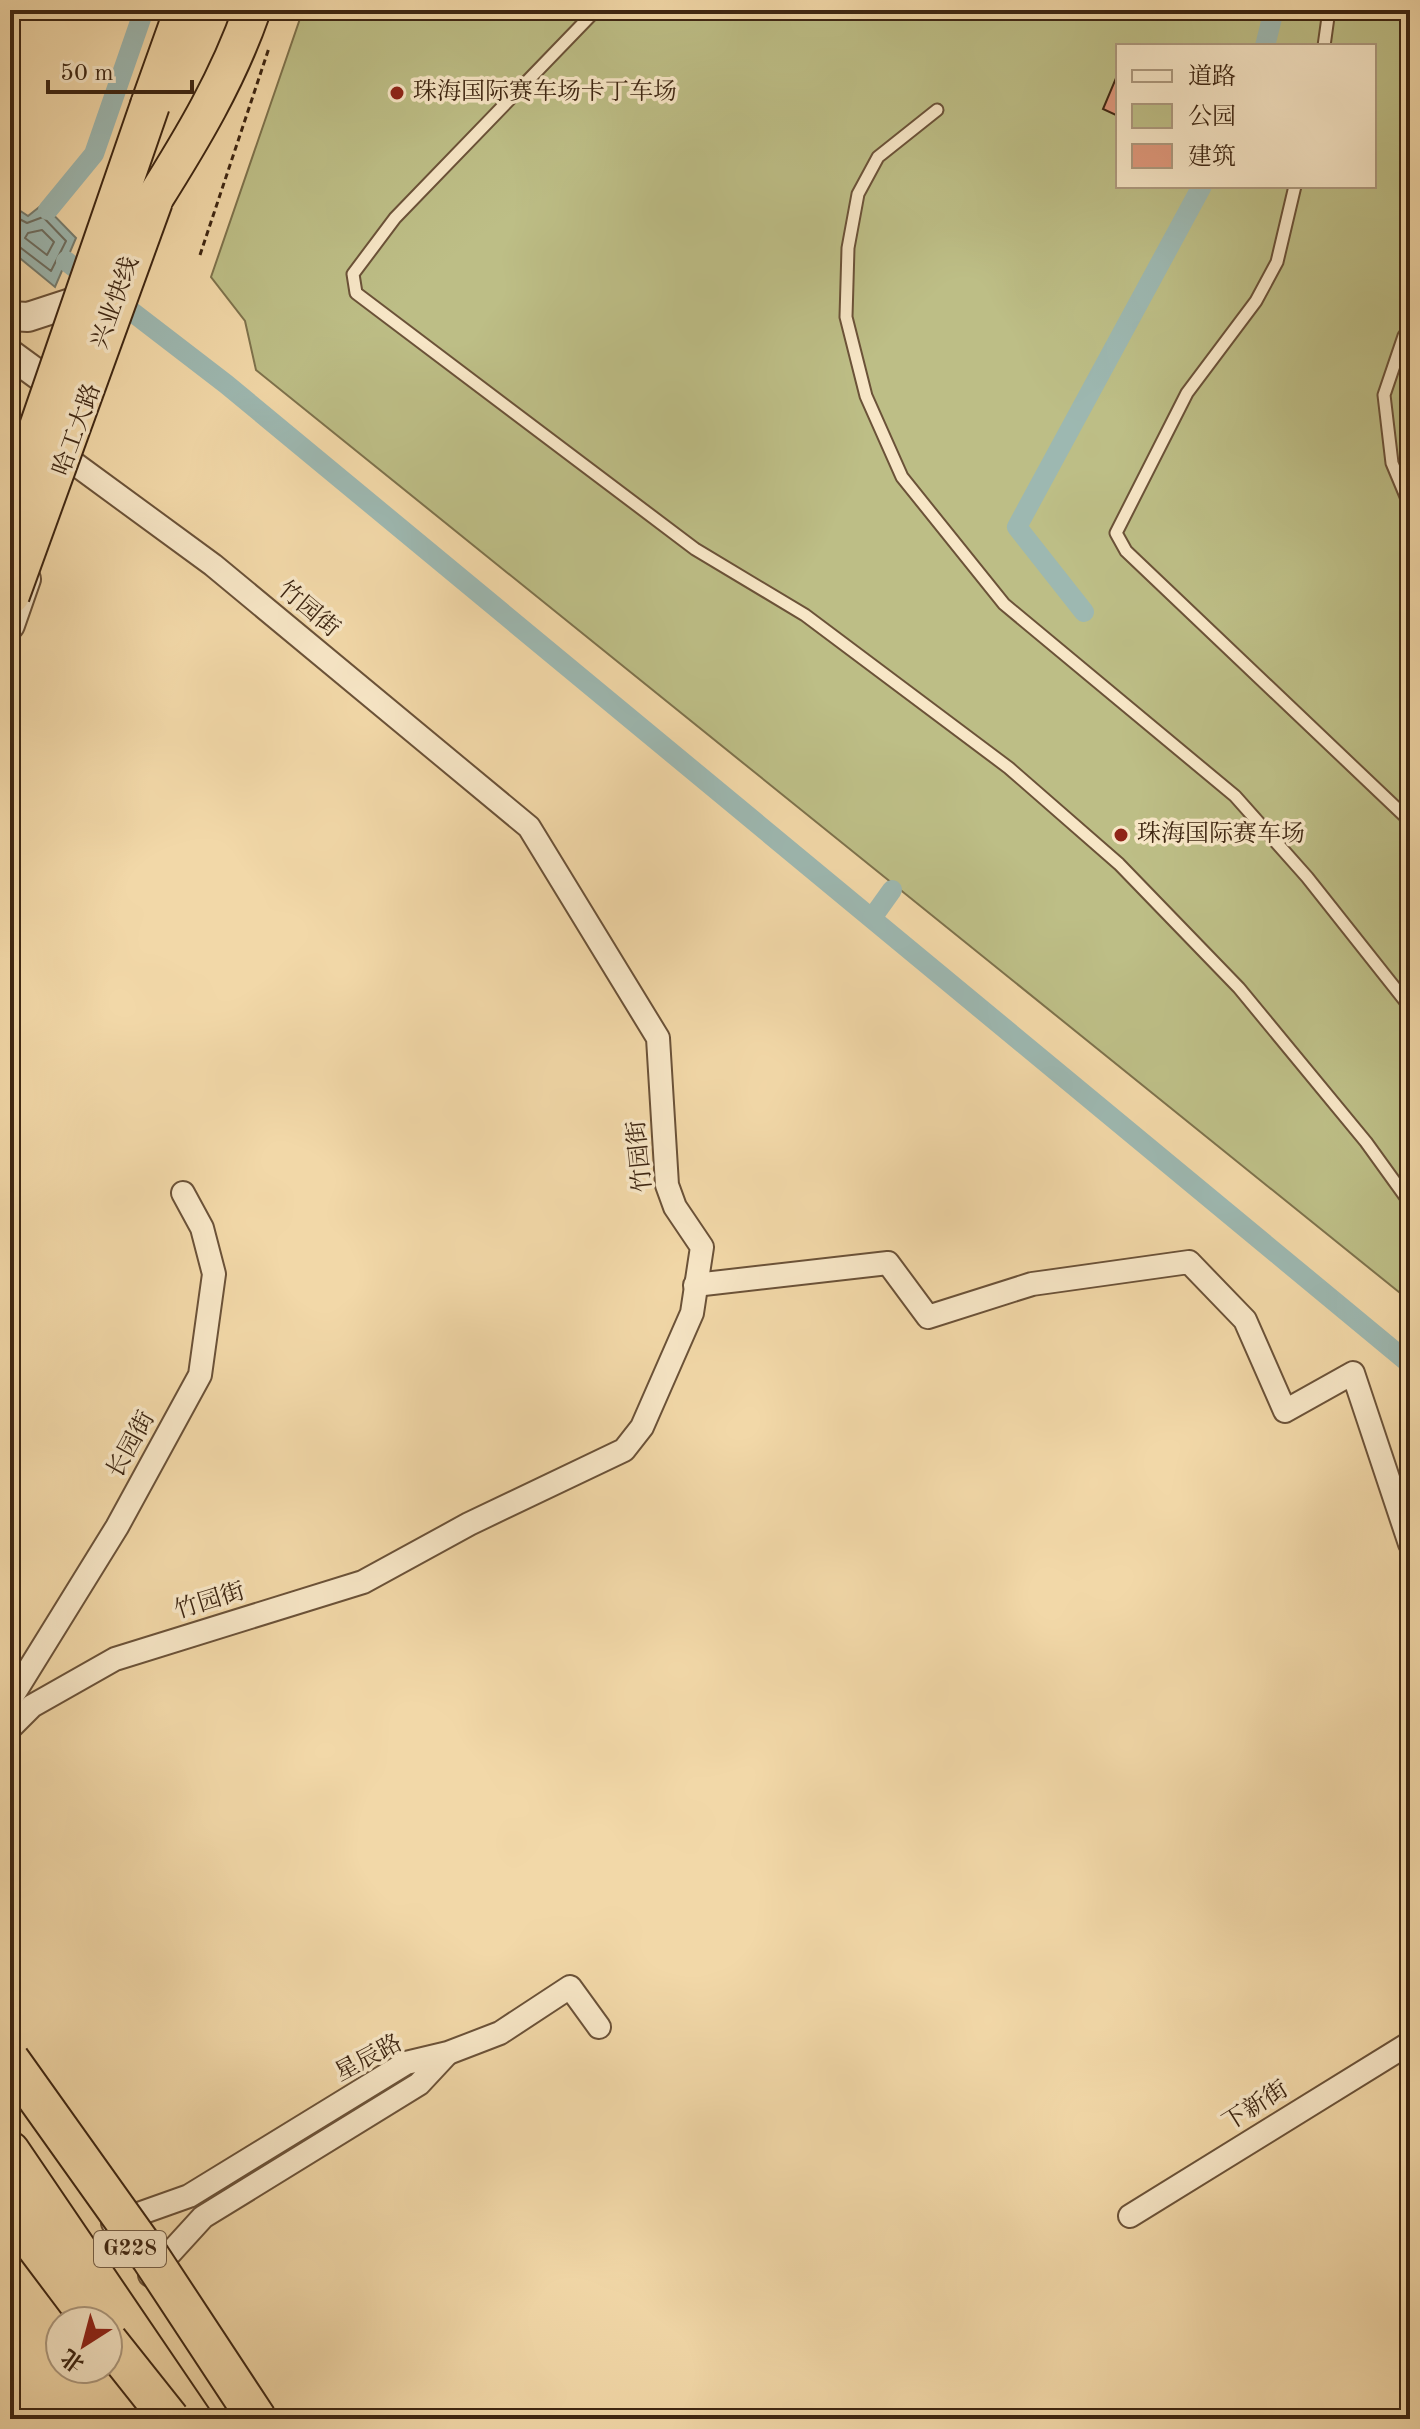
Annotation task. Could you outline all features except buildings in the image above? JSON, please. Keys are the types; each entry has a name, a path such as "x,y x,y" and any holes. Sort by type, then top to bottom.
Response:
{"highway":[{"name":"兴业快线","path":"11,483 184,10"},
{"name":"兴业快线","path":"10,595 221,10"},
{"path":"10,2060 151,2258 257,2419"},
{"name":"G228","path":"10,2085 150,2276 242,2419"},
{"name":"G228","path":"10,2151 192,2419"},
{"path":"10,2212 80,2305"},
{"path":"124,2361 170,2419"}],"main road":[{"path":"153,201 208,113 238,50 262,24"}],"street":[{"name":"哈工大路","path":"10,625 114,329 130,251 202,10"},
{"name":"哈工大路","path":"11,483 77,301 130,251 232,10"},
{"path":"10,316 28,317 77,301"},
{"path":"10,354 47,381 67,458"},
{"name":"竹园街","path":"10,1728 32,1706 115,1659 363,1582 469,1524 624,1450 642,1427 692,1313 702,1247 675,1207 667,1185 658,1038 529,827 213,565 67,458"},
{"name":"长园街","path":"10,1700 117,1527 200,1375 214,1274 202,1228 183,1193"},
{"path":"695,1285 888,1263 928,1317 1032,1284 1189,1262 1245,1320 1285,1411 1353,1373 1410,1544"},
{"path":"448,2053 500,2033 570,1987 599,2027"},
{"name":"下新街","path":"1130,2216 1410,2043"},
{"name":"星辰路","path":"112,2223 189,2196 406,2063 448,2053"},
{"name":"星辰路","path":"150,2276 203,2217 419,2084 448,2053"}],"lane":[{"path":"596,10 395,218 353,274 356,293 695,549 805,615 1009,768 1119,864 1239,988 1366,1142 1410,1203"},
{"path":"1324,44 1329,10"},
{"path":"937,110 878,157 858,194 848,248 846,317 866,396 902,477 1004,604 1235,796 1307,877 1410,1007"},
{"path":"1295,188 1277,262 1256,301 1187,393 1116,533 1126,551 1410,821"},
{"path":"1410,328 1404,336 1384,395 1392,463 1410,506"}],"path":[{"path":"200,255 262,24"}],"green space":[{"name":"珠海国际赛车场","path":"303,10 1410,10 1410,1301 256,370 245,321 211,277"}],"water":[{"path":"10,204 28,216 43,204 76,238 55,287 10,250"}],"waterway":[{"path":"48,210 94,154 144,10"},
{"path":"1266,44 1274,10"},
{"path":"1084,612 1017,527 1201,188"},
{"path":"66,261 226,384 1410,1364"},
{"path":"872,918 892,890"}],"place":[{"name":"珠海国际赛车场卡丁车场","path":"397,93"},
{"name":"珠海国际赛车场","path":"1121,835"}]}
